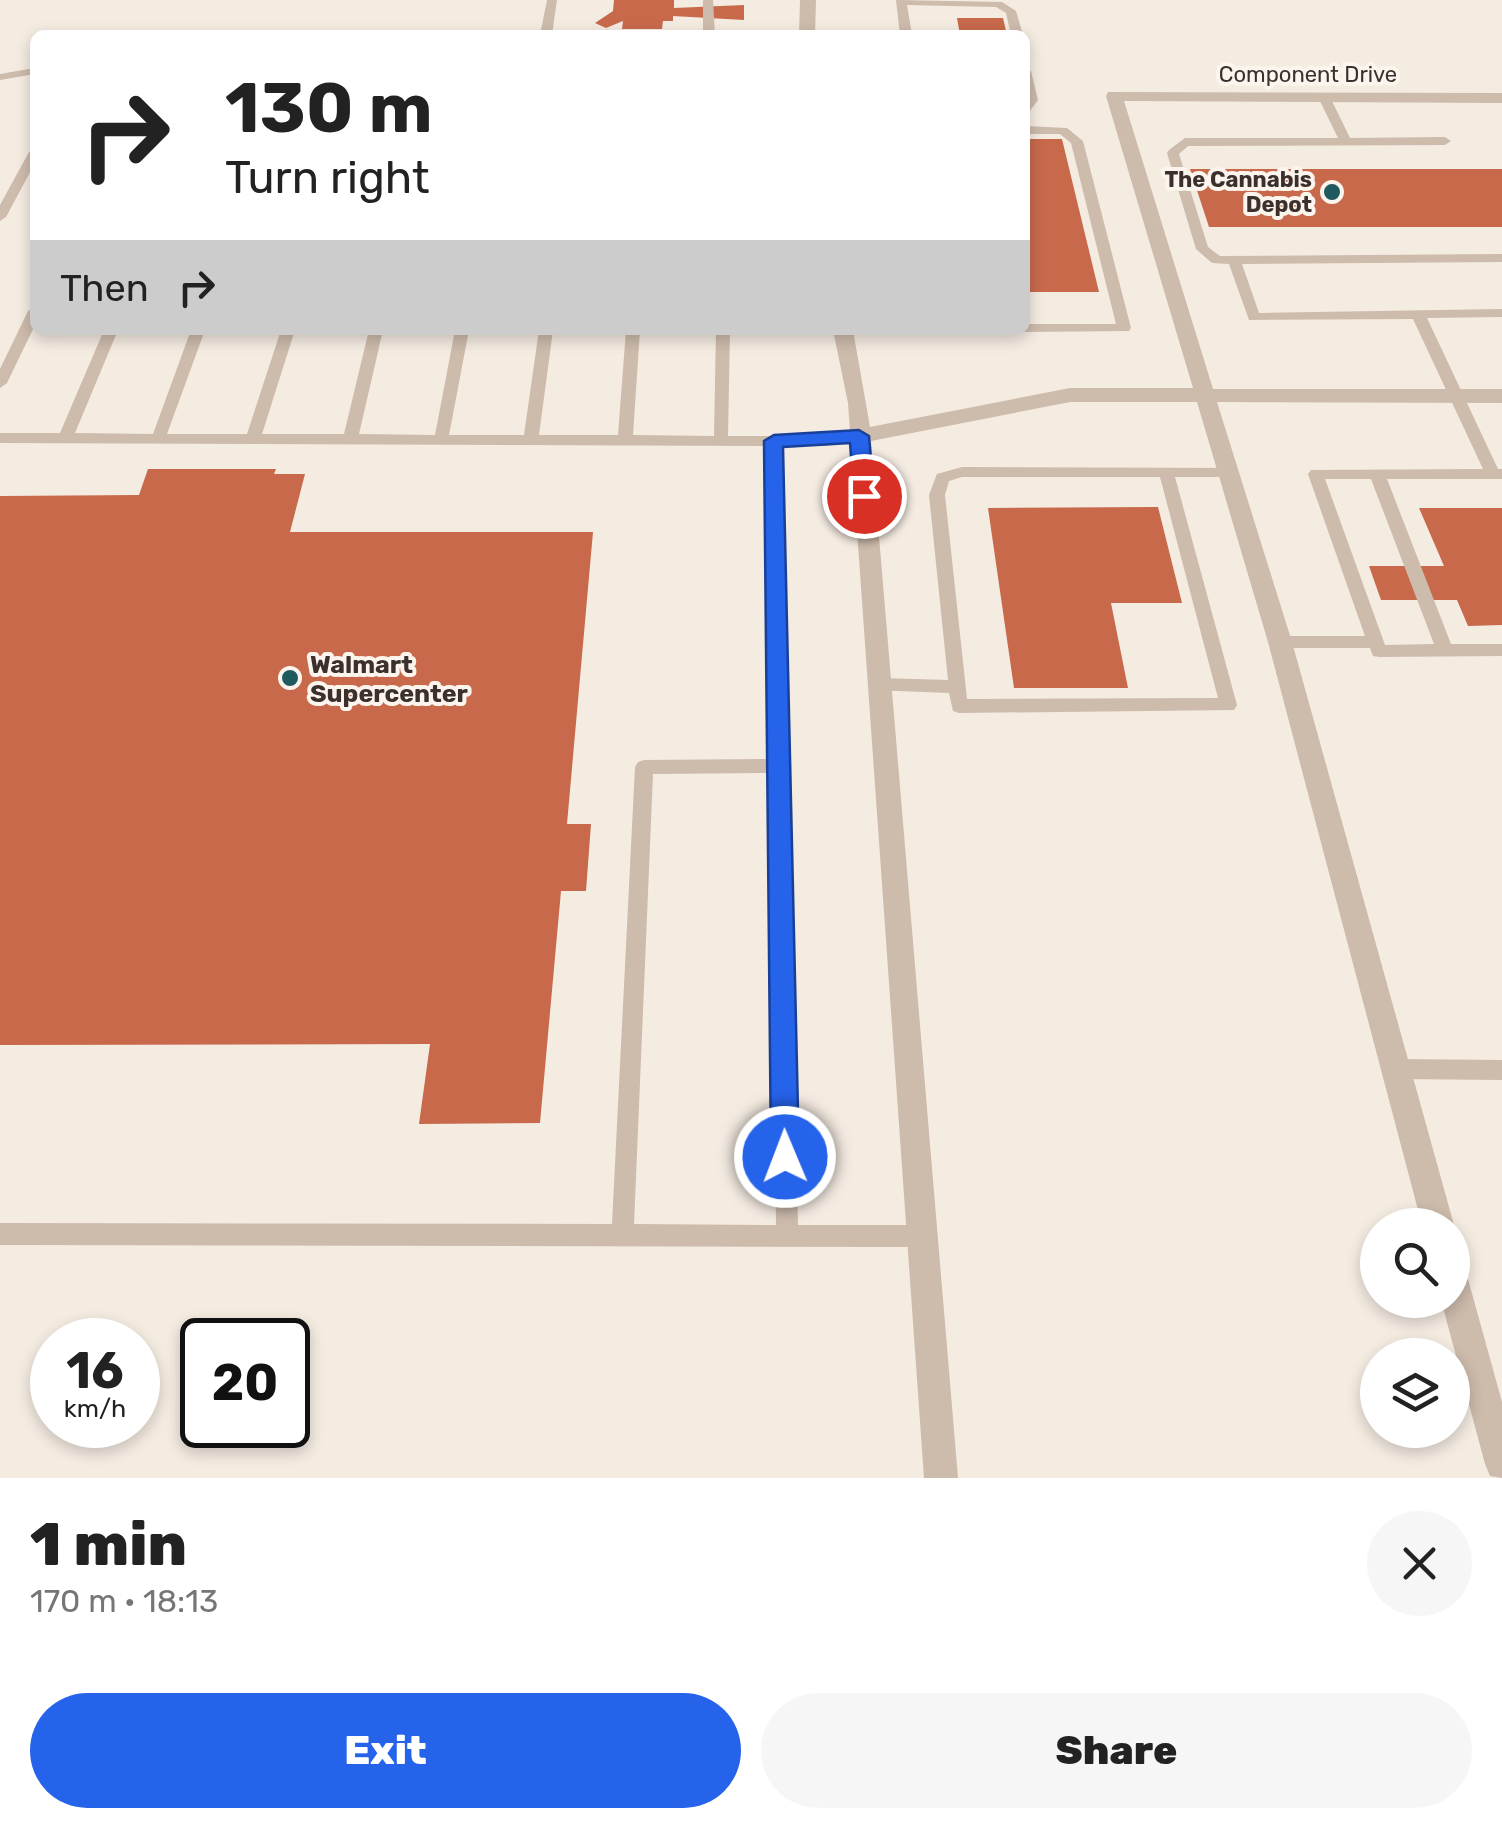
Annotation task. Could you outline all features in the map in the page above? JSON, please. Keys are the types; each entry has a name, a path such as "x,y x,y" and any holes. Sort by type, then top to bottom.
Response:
{"street":[{"path":"808,0 808,30"},
{"name":"Component Drive","path":"1208,395 1114,96 1502,98"},
{"path":"844,335 858,404 941,1478"},
{"path":"859,436 912,430 1014,402 1070,395 1502,396"},
{"path":"1208,395 1280,642 1433,1208"},
{"path":"1463,1318 1502,1464"}],"lane":[{"path":"547,30 552,0"},
{"path":"708,0 709,30"},
{"path":"905,30 902,1 998,4 1011,10 1015,30"},
{"path":"1,78 30,72"},
{"path":"1324,97 1346,142"},
{"path":"1030,130 1063,131 1077,141 1124,328 1030,328"},
{"path":"1445,141 1185,142 1173,153 1202,248 1216,260 1502,258"},
{"path":"0,218 30,161"},
{"path":"1234,260 1254,317 1502,313"},
{"path":"1418,314 1498,474 1316,474 1379,650 1502,650"},
{"path":"0,383 30,321"},
{"path":"66,439 110,335"},
{"path":"158,439 196,335"},
{"path":"254,439 286,335"},
{"path":"350,440 375,335"},
{"path":"441,440 461,335"},
{"path":"531,440 545,335"},
{"path":"625,441 633,335"},
{"path":"721,441 723,335"},
{"path":"0,438 774,441 859,436"},
{"path":"774,441 786,1236"},
{"path":"1166,472 1228,705 960,706 937,495 942,478 962,472 1166,472 1230,472"},
{"path":"1377,474 1445,650"},
{"path":"1280,642 1376,642"},
{"path":"879,686 957,687"},
{"path":"622,1236 644,766 779,766"},
{"path":"1396,1069 1502,1070"},
{"path":"0,1234 923,1236"}],"building":[{"path":"614,0 674,0 674,8 744,5 744,20 673,16 673,21 663,21 662,29 622,29 623,21 606,28 595,23 613,11"},
{"path":"957,18 1003,18 1006,30 959,30"},
{"path":"1030,139 1062,139 1099,292 1030,292"},
{"path":"1190,169 1502,169 1502,227 1209,227"},
{"name":"Walmart Supercenter","path":"148,469 276,469 274,474 305,474 290,532 593,532 567,824 591,824 586,891 561,891 540,1123 419,1124 430,1044 0,1045 0,496 139,495"},
{"path":"1158,507 1182,603 1111,603 1128,688 1014,688 988,508"},
{"path":"1419,508 1502,508 1502,625 1468,626 1457,600 1381,600 1369,566 1444,566"}],"place":[{"name":"The Cannabis Depot","path":"1332,192"},
{"name":"Walmart Supercenter","path":"290,678"}],"route":[{"path":"785,1157 774,441 826,442 859,436 864,496"}]}
